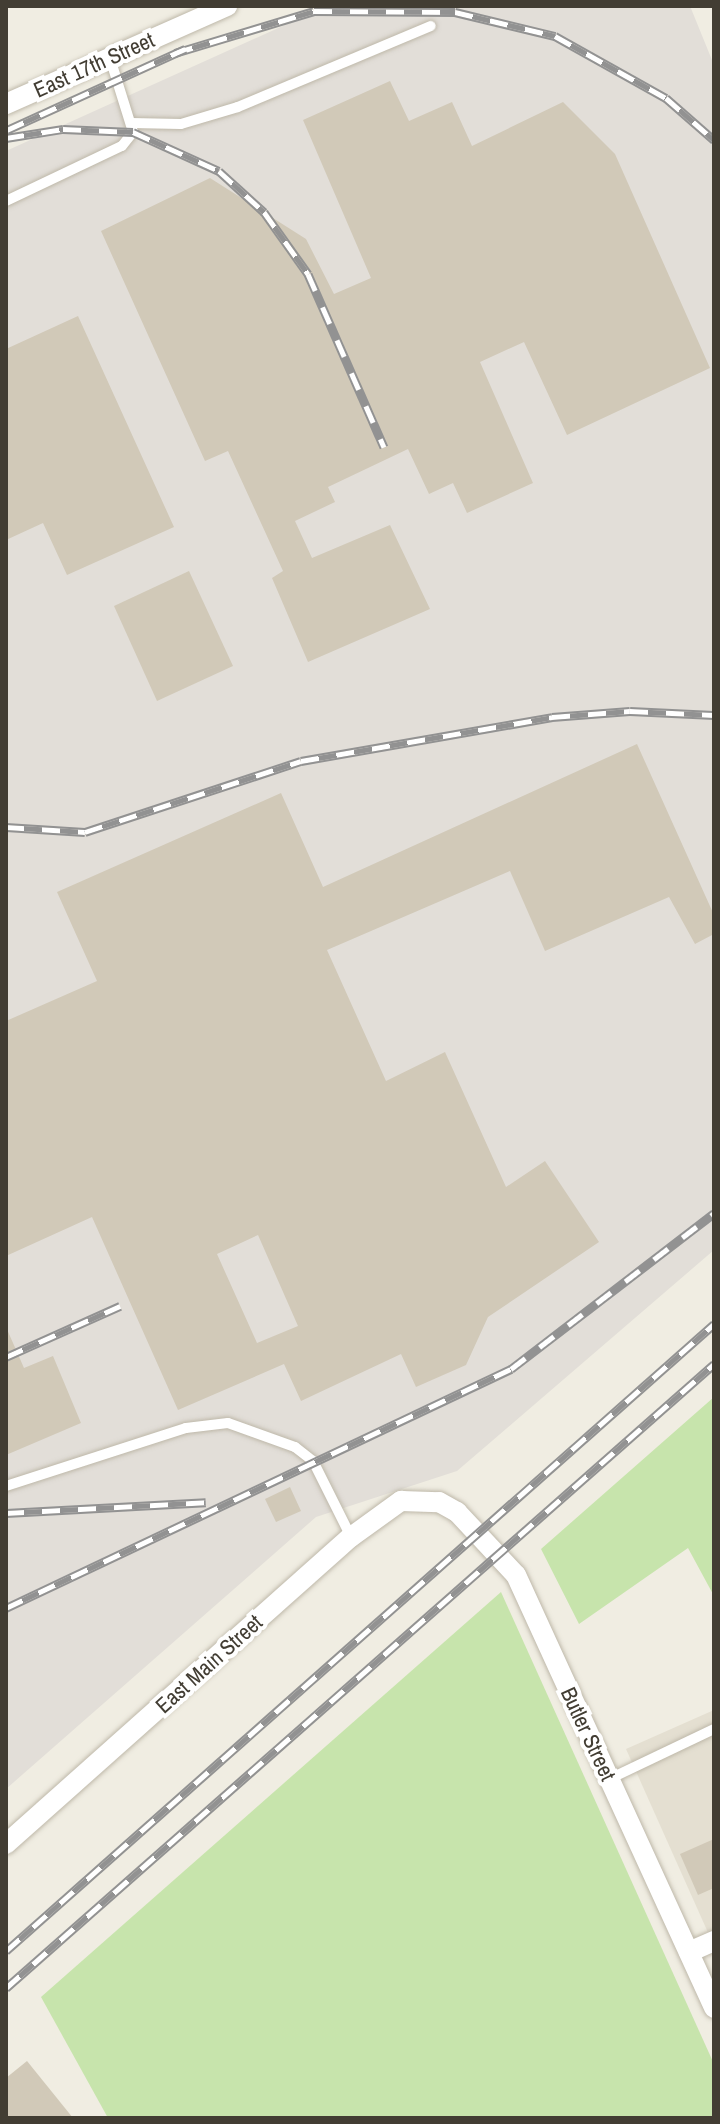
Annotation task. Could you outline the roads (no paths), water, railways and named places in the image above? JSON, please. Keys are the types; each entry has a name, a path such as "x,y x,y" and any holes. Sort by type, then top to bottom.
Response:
{"street":[{"name":"East 17th Street","path":"6,104 225,6"},
{"name":"East Main Street","path":"6,1844 351,1537 401,1501 419,1498"},
{"name":"Butler Street","path":"419,1498 457,1512 507,1561 714,2008"},
{"path":"689,1952 714,1941"}],"lane":[{"path":"131,123 181,124 238,107 431,26"},
{"path":"6,201 122,146 133,132 110,58"},
{"path":"6,1486 186,1428 228,1423 295,1447 313,1461 351,1537"},
{"path":"609,1779 714,1729"}],"railway":[{"path":"175,53 314,11 455,12 555,36 666,98 714,140"},
{"path":"7,130 185,49"},
{"path":"6,138 63,129 133,132 219,171 264,212 308,274 384,447"},
{"path":"6,827 85,832 301,761 552,717 630,711 714,715"},
{"path":"6,1608 511,1369 714,1213"},
{"path":"6,1357 120,1306"},
{"path":"6,1951 714,1324"},
{"path":"6,1988 714,1364"},
{"path":"6,1513 206,1502"}]}
